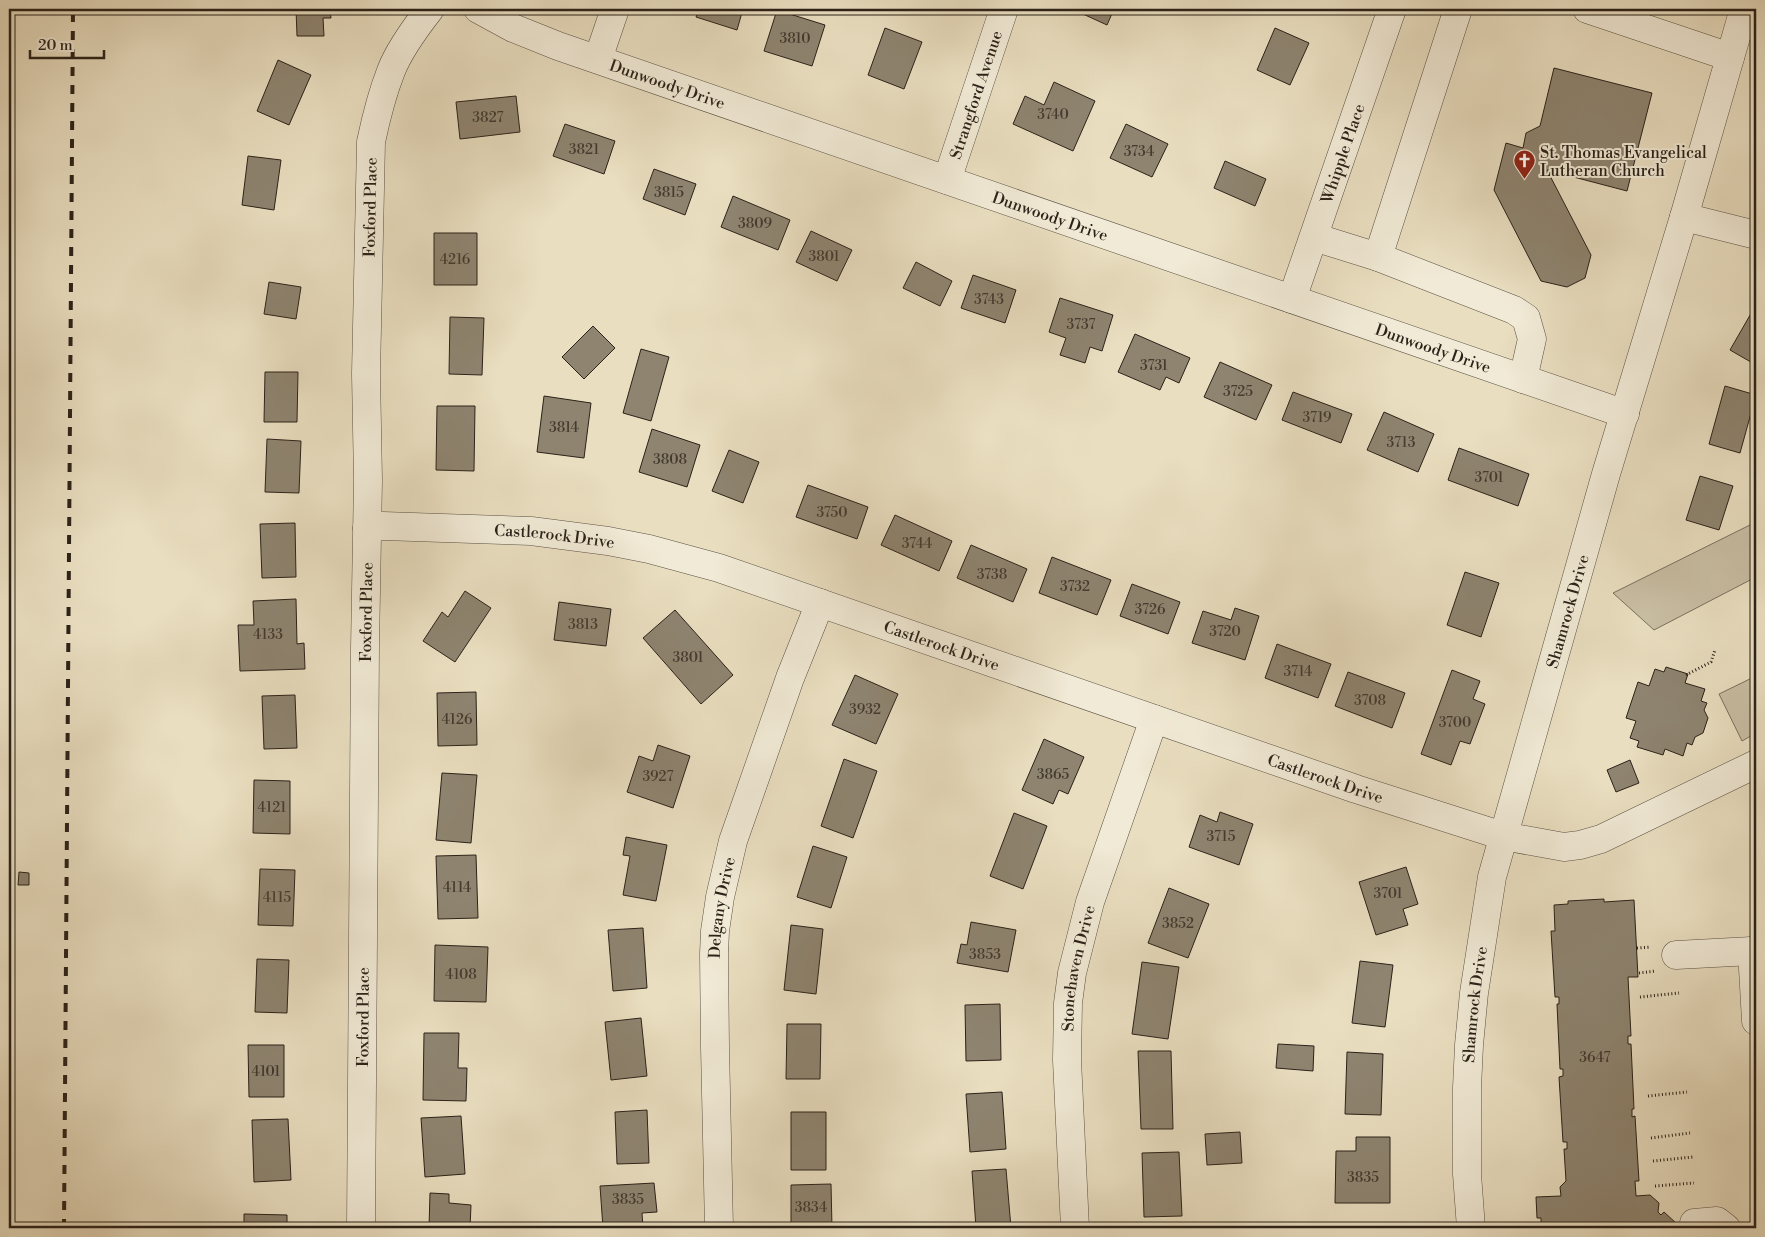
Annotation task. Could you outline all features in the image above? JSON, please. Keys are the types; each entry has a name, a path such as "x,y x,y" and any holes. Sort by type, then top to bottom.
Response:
{"street":[{"name":"Foxford Place","path":"361,1228 368,480 366,374 371,142 376,118 391,69 430,9"},
{"name":"Dunwoody Drive","path":"478,9 513,28 598,59 1625,414"},
{"path":"598,59 615,9"},
{"name":"Strangford Avenue","path":"946,180 1004,9"},
{"name":"Whipple Place","path":"1292,300 1392,9"},
{"path":"1378,257 1458,9"},
{"path":"1587,9 1730,57"},
{"name":"Shamrock Drive","path":"1471,1228 1467,1174 1466,1088 1474,993 1492,878 1744,9"},
{"path":"1684,217 1756,235"},
{"path":"1314,237 1378,257 1514,310 1526,318 1532,339 1523,379"},
{"name":"Castlerock Drive","path":"367,528 383,526 531,530 649,549 719,568 1356,789 1503,836 1564,847 1601,840 1756,764"},
{"name":"Delgany Drive","path":"719,1228 714,954 720,897 733,841 790,678 820,603"},
{"name":"Stonehaven Drive","path":"1075,1228 1067,1060 1068,1003 1072,973 1090,902 1154,719"},
{"path":"1676,955 1754,951 1756,1021"},
{"path":"1694,1223 1717,1221 1726,1228"}],"path":[{"path":"1686,675 1712,662 1715,650"},
{"path":"1640,996 1679,993"},
{"path":"1648,1096 1688,1092"},
{"path":"1651,1138 1690,1133"},
{"path":"1652,1161 1692,1157"},
{"path":"1655,1186 1694,1183"}],"shaded area":[{"path":"1756,522 1756,577 1654,630 1613,593"},
{"path":"1756,676 1756,733 1742,741 1719,694"}],"building":[{"path":"296,9 330,9 331,18 323,18 324,36 297,36"},
{"path":"699,9 743,9 737,30 696,17"},
{"path":"1072,9 1114,9 1107,25"},
{"path":"777,10 825,25 812,66 764,51"},
{"path":"885,28 922,42 904,89 868,75"},
{"path":"1275,28 1309,43 1290,85 1257,70"},
{"path":"278,60 311,75 289,125 257,111"},
{"name":"St. Thomas Evangelical Lutheran Church","path":"1554,68 1652,93 1627,191 1547,170 1591,255 1585,278 1567,287 1541,281 1494,190 1506,143 1523,148 1526,133 1540,126"},
{"path":"1054,82 1095,101 1073,151 1013,124 1025,96 1044,105"},
{"path":"516,96 520,132 460,139 456,102"},
{"path":"565,124 615,141 604,174 553,156"},
{"path":"1126,124 1168,144 1152,177 1110,158"},
{"path":"248,156 281,160 274,210 242,205"},
{"path":"1225,161 1266,179 1255,206 1214,188"},
{"path":"654,169 696,184 685,215 643,199"},
{"path":"733,196 790,220 778,250 721,227"},
{"path":"811,231 852,250 837,281 796,262"},
{"path":"434,233 477,233 477,285 434,285"},
{"path":"916,262 952,281 940,306 903,288"},
{"path":"973,275 1016,290 1005,323 961,308"},
{"path":"269,282 301,287 296,319 264,314"},
{"path":"1060,298 1113,315 1102,351 1090,347 1085,363 1060,355 1066,338 1049,332"},
{"path":"1753,310 1756,312 1756,365 1730,350"},
{"path":"450,317 484,318 482,375 449,374"},
{"path":"593,326 615,348 584,379 562,357"},
{"path":"1135,334 1190,358 1179,383 1166,377 1160,390 1118,372"},
{"path":"641,349 669,357 651,421 623,413"},
{"path":"1220,362 1272,385 1256,420 1204,397"},
{"path":"265,372 298,372 297,422 264,422"},
{"path":"1725,386 1756,395 1740,453 1709,444"},
{"path":"1293,392 1352,414 1341,443 1282,420"},
{"path":"544,396 591,403 584,458 537,452"},
{"path":"437,406 475,406 474,471 436,470"},
{"path":"1384,412 1434,434 1418,472 1367,450"},
{"path":"652,429 700,445 687,487 639,472"},
{"path":"267,439 301,441 299,493 265,492"},
{"path":"1459,448 1529,474 1518,506 1448,480"},
{"path":"729,450 759,462 743,503 712,491"},
{"path":"1700,476 1733,486 1719,530 1686,520"},
{"path":"808,485 868,507 857,539 796,517"},
{"path":"895,515 952,541 939,571 881,545"},
{"path":"295,523 296,577 262,578 260,524"},
{"path":"971,545 1027,569 1013,602 957,578"},
{"path":"1052,557 1111,580 1097,615 1039,593"},
{"path":"1465,572 1499,583 1481,637 1447,625"},
{"path":"1132,584 1180,602 1168,634 1120,616"},
{"path":"465,591 491,608 455,662 423,641 442,612 448,617"},
{"path":"296,599 297,644 304,643 305,669 240,671 238,625 254,625 253,601"},
{"path":"559,602 611,609 606,646 554,640"},
{"path":"1235,608 1259,616 1245,660 1192,643 1203,611 1231,620"},
{"path":"675,610 733,675 701,704 643,638"},
{"path":"1277,644 1331,664 1318,698 1265,678"},
{"path":"1666,667 1688,674 1685,683 1705,689 1701,701 1707,703 1704,710 1708,718 1703,733 1695,737 1692,745 1687,743 1683,756 1665,749 1663,755 1637,747 1639,741 1630,738 1636,721 1626,718 1638,682 1649,686 1655,669 1664,672"},
{"path":"1452,670 1480,681 1473,699 1485,704 1470,744 1460,741 1451,765 1421,754"},
{"path":"1348,672 1405,693 1392,728 1335,706"},
{"path":"855,675 898,694 876,744 832,725"},
{"path":"476,692 477,745 438,746 437,693"},
{"path":"295,695 297,748 264,749 262,696"},
{"path":"1044,739 1084,757 1068,794 1059,790 1053,804 1022,790"},
{"path":"658,745 690,756 673,808 627,792 639,756 653,761"},
{"path":"844,759 877,771 853,838 821,826"},
{"path":"1630,760 1639,783 1616,792 1607,770"},
{"path":"442,773 477,775 471,843 436,840"},
{"path":"254,780 290,781 290,834 253,833"},
{"path":"1220,812 1253,824 1239,865 1189,847 1200,815 1217,822"},
{"path":"1014,813 1047,826 1023,889 990,876"},
{"path":"626,837 667,845 656,901 623,895 630,856 623,855"},
{"path":"813,846 847,857 831,908 797,897"},
{"path":"476,855 478,918 438,919 436,856"},
{"path":"1406,867 1418,904 1403,909 1408,925 1376,935 1359,882"},
{"path":"260,869 295,870 293,926 258,925"},
{"path":"19,872 29,873 29,885 18,885"},
{"path":"1169,888 1209,904 1188,958 1148,943"},
{"path":"1604,899 1604,902 1634,900 1638,977 1628,977 1631,1036 1628,1036 1628,1044 1631,1044 1634,1109 1632,1109 1632,1117 1635,1116 1639,1181 1635,1181 1636,1196 1650,1195 1659,1203 1658,1212 1661,1215 1664,1212 1677,1224 1673,1228 1541,1228 1541,1218 1537,1218 1536,1197 1561,1196 1560,1187 1566,1181 1564,1149 1567,1149 1567,1142 1563,1142 1559,1077 1563,1076 1563,1069 1560,1069 1557,1004 1559,1004 1559,997 1555,997 1551,931 1555,931 1554,905 1568,904 1568,901"},
{"path":"971,922 1016,930 1008,972 957,963 961,944 967,945"},
{"path":"791,925 823,929 816,994 784,990"},
{"path":"643,928 647,988 613,991 608,930"},
{"path":"435,945 488,947 486,1002 434,1001"},
{"path":"257,959 289,960 287,1013 255,1012"},
{"path":"1360,961 1393,965 1385,1027 1352,1023"},
{"path":"1142,962 1179,967 1168,1039 1132,1034"},
{"path":"1000,1004 1001,1060 966,1061 965,1005"},
{"path":"641,1018 647,1076 611,1080 605,1022"},
{"path":"787,1024 821,1024 820,1079 786,1079"},
{"path":"424,1033 459,1033 458,1068 467,1068 466,1101 423,1100"},
{"path":"1278,1044 1314,1046 1313,1071 1276,1068"},
{"path":"248,1045 284,1045 284,1097 249,1097"},
{"path":"1138,1051 1171,1051 1173,1129 1141,1129"},
{"path":"1347,1052 1383,1054 1381,1115 1345,1114"},
{"path":"1002,1092 1006,1149 970,1152 966,1094"},
{"path":"647,1110 649,1163 617,1164 615,1112"},
{"path":"791,1112 826,1112 826,1170 791,1170"},
{"path":"461,1116 465,1174 425,1177 421,1118"},
{"path":"288,1119 291,1180 254,1182 252,1120"},
{"path":"1240,1132 1242,1163 1207,1165 1205,1134"},
{"path":"1356,1137 1390,1137 1390,1203 1335,1203 1336,1151 1356,1151"},
{"path":"1179,1152 1182,1216 1144,1217 1142,1153"},
{"path":"1006,1169 1011,1228 976,1228 972,1171"},
{"path":"654,1183 657,1212 642,1213 643,1228 603,1228 600,1186"},
{"path":"831,1184 832,1228 791,1228 791,1185"},
{"path":"430,1193 449,1194 449,1203 471,1205 470,1228 429,1228"},
{"path":"244,1214 287,1215 287,1228 244,1228"},
{"path":"1393,1224 1393,1228 1356,1228 1356,1227"},
{"path":"1261,1225 1261,1228 1225,1228"}],"railway":[{"path":"64,1228 73,9"}],"place":[{"name":"St. Thomas Evangelical Lutheran Church","path":"1524,180"}]}
